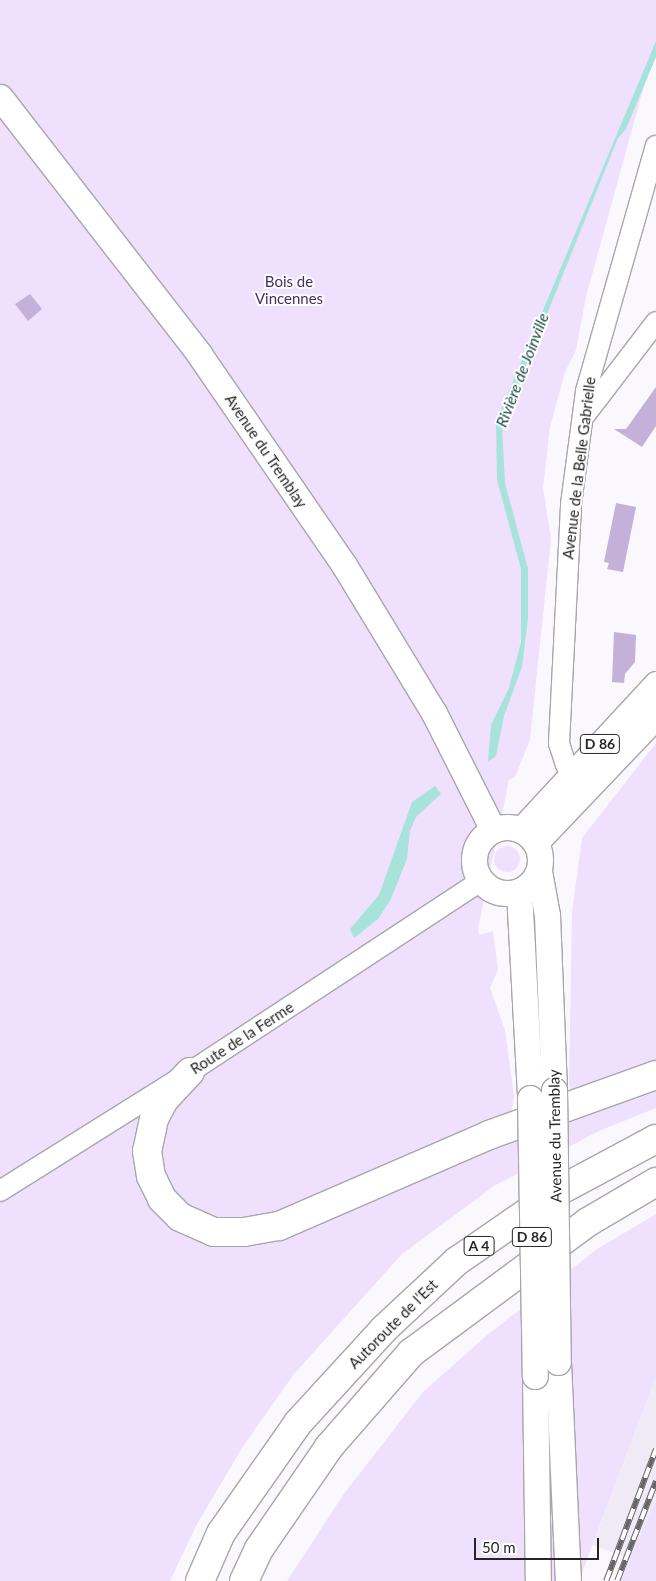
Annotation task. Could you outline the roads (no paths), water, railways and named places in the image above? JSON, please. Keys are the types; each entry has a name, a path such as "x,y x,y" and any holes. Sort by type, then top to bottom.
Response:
{"highway":[{"path":"190,1072 164,1100 154,1119 147,1151 151,1176 162,1200 180,1217 214,1232 234,1232 279,1226 489,1134 656,1075"},
{"name":"Autoroute de l’Est","path":"200,1581 221,1533 298,1422 384,1329 457,1261 557,1192 656,1138"},
{"path":"244,1581 259,1548 329,1447 411,1353 588,1222 656,1182"}],"main road":[{"name":"Avenue du Tremblay","path":"0,97 199,354 344,565 434,712 493,830"},
{"name":"D 86","path":"528,836 579,782 656,684"},
{"name":"D 86","path":"579,782 656,716"},
{"path":"493,830 528,836 539,871 531,883 518,892 494,891 481,881 474,862 474,852 478,843 493,830"},
{"name":"Avenue du Tremblay","path":"539,871 547,915 554,1090 558,1362 568,1581"},
{"name":"Avenue du Tremblay","path":"518,892 530,1098 538,1581"}],"street":[{"name":"Avenue de la Belle Gabrielle","path":"579,782 559,743 571,504 586,391 656,146"},
{"path":"606,319 607,351 623,353 637,343"},
{"path":"584,416 637,343 656,322"},
{"name":"Route de la Ferme","path":"0,1191 190,1072 481,881"}],"water":[{"name":"Rivière de Joinville","path":"656,41 656,57 626,129 618,138 502,426 505,483 528,569 528,618 522,667 504,716 496,756 488,762 491,725 509,688 521,642 521,569 497,480 496,422"},
{"path":"435,786 441,794 416,817 410,831 407,859 391,899 378,919 354,938 350,929 379,895 412,802"}],"railway":[{"path":"606,1581 656,1449"},
{"path":"617,1581 656,1481"}],"park label":[{"name":"Bois de Vincennes","path":"289,290"}]}
